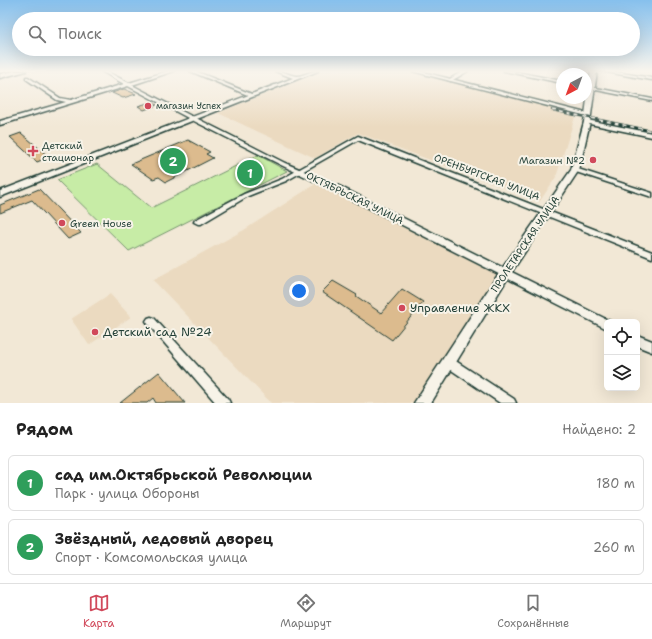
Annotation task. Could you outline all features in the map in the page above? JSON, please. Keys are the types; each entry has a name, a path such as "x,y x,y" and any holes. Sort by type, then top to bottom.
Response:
{"main road":[{"path":"0,194 265,90"},
{"name":"ПРОЛЕТАРСКАЯ УЛИЦА","path":"422,403 505,273 575,170 587,118 588,104"}],"street":[{"path":"45,90 59,99 75,101"},
{"path":"0,122 111,90"},
{"name":"ОКТЯБРЬСКАЯ УЛИЦА","path":"140,90 192,118 340,190 604,322"},
{"path":"239,90 252,95"},
{"path":"485,90 652,135"},
{"path":"598,90 652,100"},
{"path":"55,106 59,99"},
{"name":"ОРЕНБУРГСКАЯ УЛИЦА","path":"299,171 358,138 652,255"},
{"path":"575,170 652,195"},
{"path":"198,222 246,196 284,180 299,171"},
{"path":"151,321 224,403"},
{"path":"640,341 652,347"},
{"path":"448,361 510,403"}],"shaded area":[{"path":"276,90 483,90 571,112 575,117 556,177 540,201 358,133 315,158 218,113"},
{"path":"317,183 498,275 413,403 271,403 153,280 244,230"},
{"name":"Детский сад №24","path":"110,294 131,317 89,345 71,319"}],"green space":[{"path":"258,155 287,171 129,251 57,180 97,164 151,208"}],"building":[{"path":"126,90 136,94 123,98 112,93"},
{"name":"магазин Успех","path":"151,102 157,105 144,110 138,106"},
{"name":"Детский стационар","path":"21,133 49,157 37,162 10,137"},
{"path":"188,140 210,152 206,154 213,158 166,182 159,177 153,179 131,164"},
{"name":"Green House","path":"39,189 81,233 68,239 32,200 0,213 0,205"},
{"name":"Управление ЖКХ","path":"333,281 357,295 356,296 381,313 402,289 423,302 392,340 322,292"},
{"path":"159,372 185,403 156,403 153,398 147,403 120,403"}],"railway":[{"path":"552,110 652,131"}],"place":[{"name":"магазин Успех","path":"148,106"},
{"name":"Детский стационар","path":"33,151"},
{"name":"Магазин №2","path":"593,160"},
{"name":"Звёздный, ледовый дворец","path":"173,161"},
{"name":"сад им.Октябрьской Революции","path":"250,173"},
{"name":"Green House","path":"62,223"},
{"name":"Управление ЖКХ","path":"402,308"},
{"name":"Детский сад №24","path":"95,332"}]}
